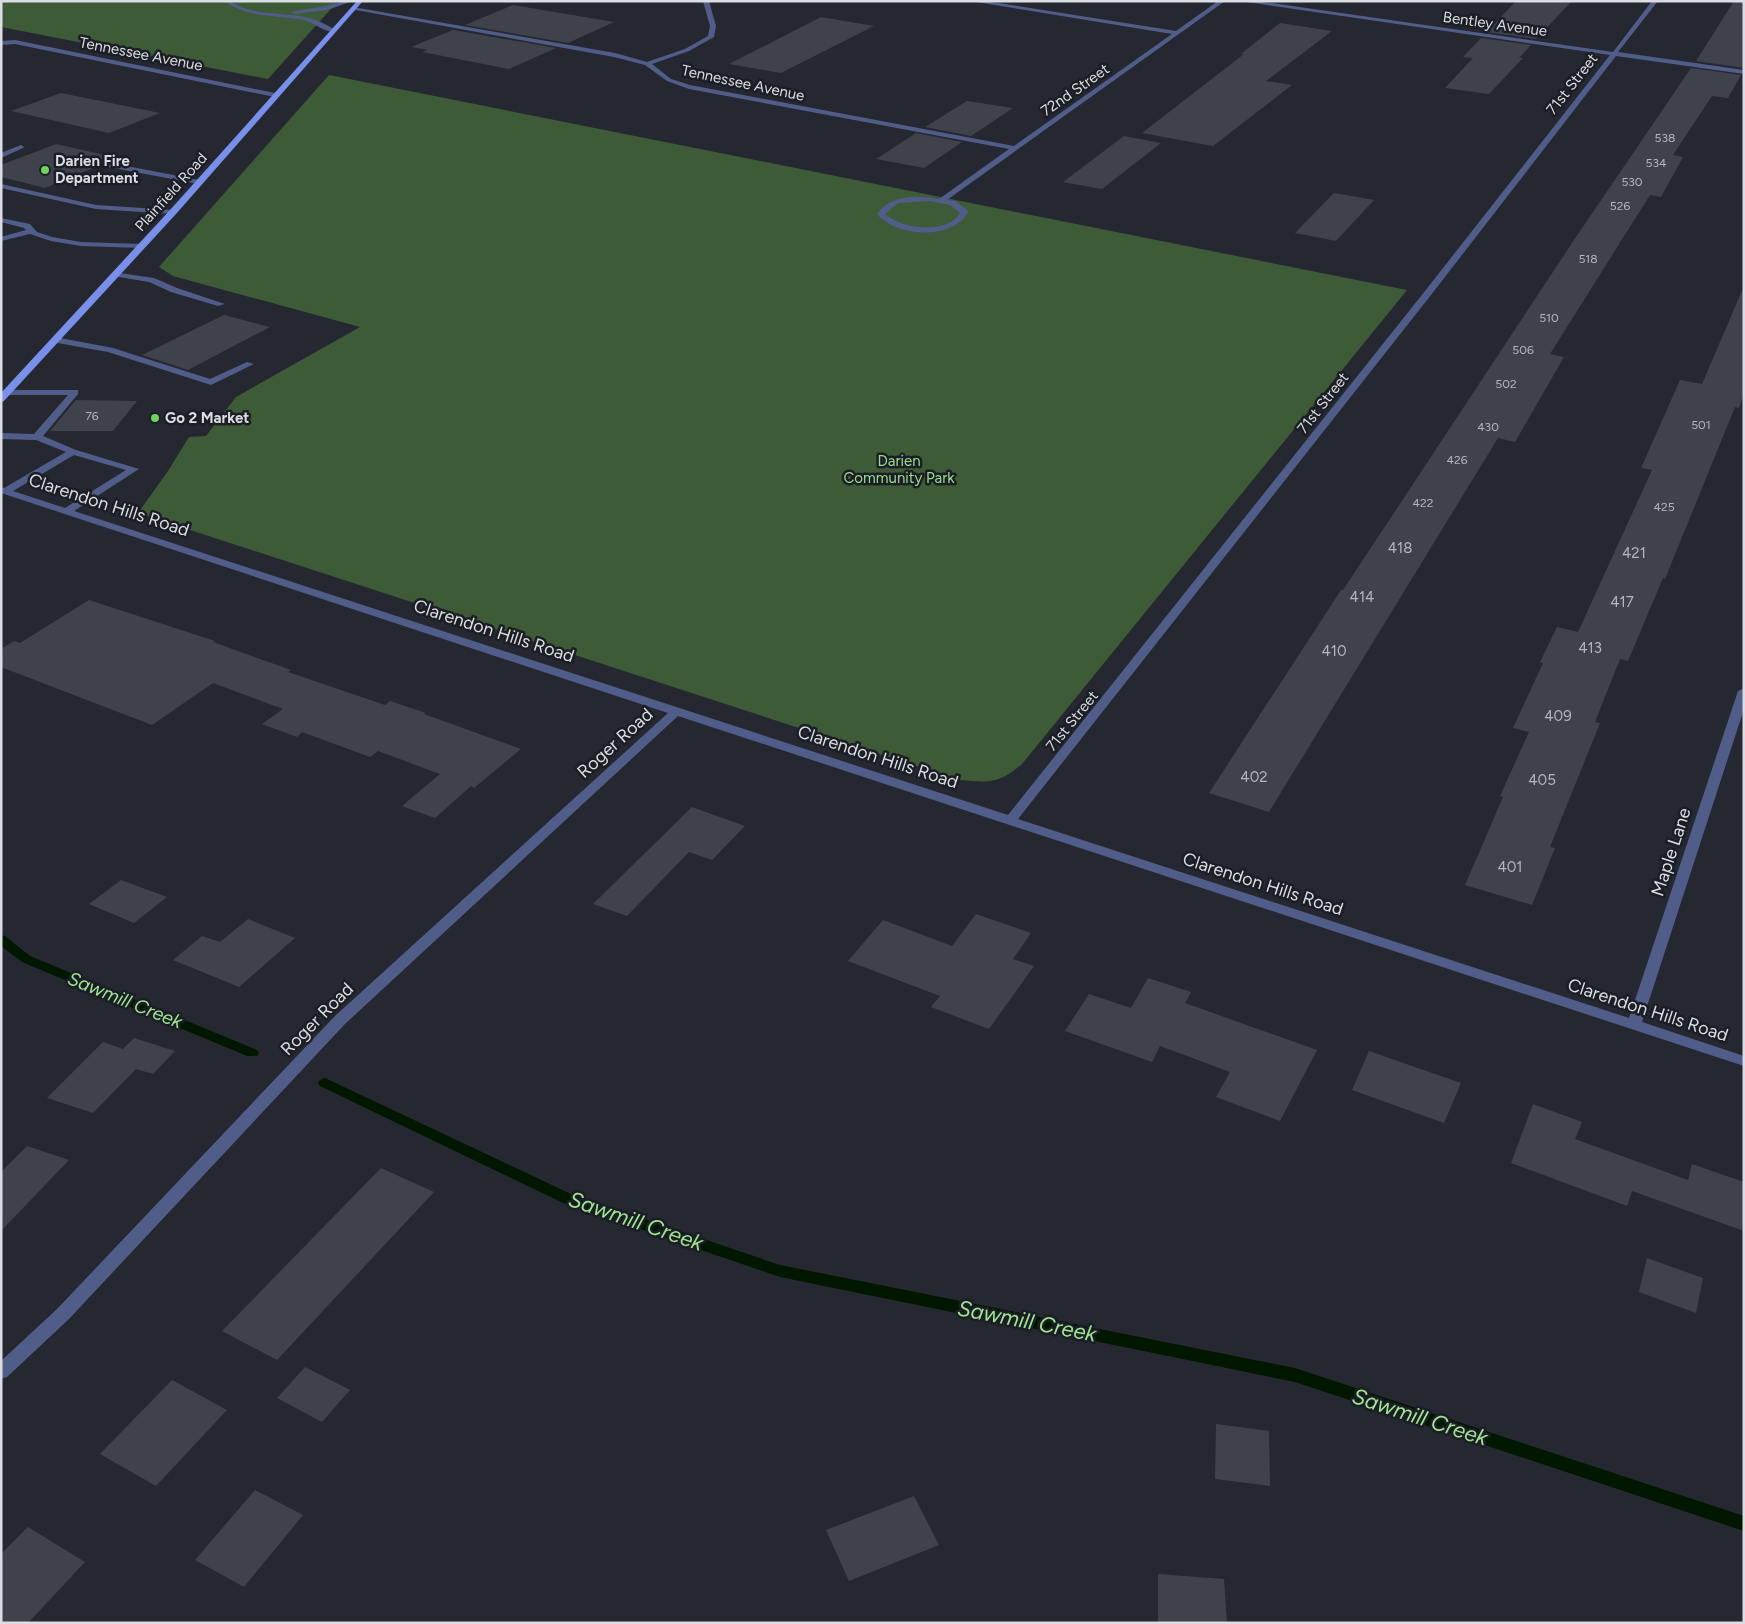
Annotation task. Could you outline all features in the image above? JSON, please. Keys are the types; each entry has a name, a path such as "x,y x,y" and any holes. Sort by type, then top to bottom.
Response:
{"main road":[{"name":"Plainfield Road","path":"5,396 173,212 333,31 352,5 360,1"}],"street":[{"path":"228,1 241,8 308,19 333,31"},
{"path":"647,64 688,50 711,37 713,26 706,1"},
{"path":"973,1 1178,32"},
{"name":"72nd Street","path":"942,200 1222,1"},
{"name":"Bentley Avenue","path":"1244,1 1744,72"},
{"name":"71st Street","path":"1010,820 1416,308 1654,1"},
{"path":"260,12 307,11 352,5"},
{"name":"Tennessee Avenue","path":"352,5 615,55 647,64 669,80 688,87 1015,148"},
{"name":"Tennessee Avenue","path":"1,43 15,42 275,95"},
{"path":"1,156 21,147"},
{"path":"111,165 198,182"},
{"path":"1,186 96,207 173,212"},
{"path":"901,200 942,200 952,203 964,212 959,221 940,228 914,229 891,224 883,219 881,214 883,208 901,200"},
{"path":"1,220 27,226 34,234 51,239 82,244 142,246"},
{"path":"1,238 31,230"},
{"path":"116,274 151,280 174,290 221,304"},
{"path":"55,340 110,350 211,382 250,364"},
{"path":"5,396 75,392 37,437"},
{"path":"1,436 37,437 73,452 134,469 67,512"},
{"path":"3,490 73,452"},
{"name":"Clarendon Hills Road","path":"3,490 1744,1061"},
{"name":"Maple Lane","path":"1634,1025 1744,691"},
{"name":"Roger Road","path":"1,1372 62,1314 340,1020 677,711"}],"green space":[{"path":"1,1 338,1 268,79 1,27"},
{"name":"Darien Community Park","path":"329,75 1407,290 1022,764 1006,776 993,781 959,780 138,513 168,471 189,437 206,436 236,397 360,327 173,276 159,267"}],"building":[{"path":"1516,1 1572,1 1536,39 1487,32"},
{"path":"1734,1 1744,1 1744,68 1696,61"},
{"path":"513,5 614,22 568,43 465,25"},
{"path":"821,17 874,26 781,73 729,64"},
{"path":"1280,23 1332,31 1266,81 1292,85 1213,146 1142,133 1244,54 1241,54"},
{"path":"453,30 556,48 509,69 422,52 428,50 411,47"},
{"path":"1481,38 1531,45 1519,58 1523,58 1489,94 1445,88 1473,58 1463,57"},
{"path":"1691,68 1741,75 1728,98 1712,96 1673,155 1683,157 1661,197 1650,195 1550,354 1564,357 1515,442 1498,438 1269,812 1209,793 1341,590 1343,590 1576,237"},
{"path":"61,93 160,113 109,133 11,111"},
{"path":"967,101 1013,108 971,136 925,127"},
{"path":"916,133 962,142 924,168 876,159"},
{"path":"1124,136 1161,143 1102,189 1063,182"},
{"name":"Darien Fire Department","path":"56,144 118,158 76,175 74,179 64,180 45,188 1,177 1,165"},
{"path":"1334,193 1374,200 1336,241 1295,233"},
{"path":"1744,286 1744,394 1739,408 1735,407 1665,579 1663,578 1628,661 1620,659 1595,722 1600,723 1550,847 1555,848 1532,905 1465,885 1503,797 1500,796 1529,732 1513,728 1543,663 1540,662 1557,627 1578,632 1652,470 1641,468 1680,380 1702,384"},
{"path":"224,315 270,327 188,370 142,355"},
{"path":"76,400 137,401 113,431 50,431"},
{"path":"89,600 215,641 213,642 291,670 288,672 385,705 390,701 521,749 474,788 471,786 435,818 402,806 440,774 378,751 370,757 302,732 297,737 262,724 283,709 213,683 152,725 1,667 1,649 14,641 20,643"},
{"path":"692,807 745,826 712,860 689,852 627,916 593,904"},
{"path":"121,880 167,897 134,923 89,904"},
{"path":"976,914 1031,933 1013,959 1034,966 989,1029 931,1007 940,996 848,961 883,920 952,946"},
{"path":"248,919 295,938 239,987 173,960 202,936 220,942"},
{"path":"1148,978 1191,992 1185,1003 1317,1050 1280,1121 1216,1097 1230,1072 1160,1046 1152,1062 1065,1031 1089,994 1131,1008"},
{"path":"134,1038 175,1051 153,1074 136,1069 93,1113 47,1098 103,1042 123,1049"},
{"path":"1369,1051 1461,1083 1444,1123 1352,1090"},
{"path":"1533,1104 1582,1122 1575,1139 1688,1180 1692,1164 1744,1182 1744,1231 1632,1191 1627,1206 1511,1163"},
{"path":"27,1146 69,1160 1,1231 1,1172"},
{"path":"381,1168 434,1192 277,1360 222,1331"},
{"path":"1647,1258 1703,1278 1696,1313 1639,1292"},
{"path":"305,1367 350,1390 322,1422 277,1398"},
{"path":"172,1380 227,1410 156,1486 100,1454"},
{"path":"1216,1424 1269,1431 1270,1486 1215,1479"},
{"path":"255,1490 303,1515 244,1587 195,1560"},
{"path":"914,1496 939,1545 849,1581 826,1530"},
{"path":"28,1527 85,1562 28,1623 1,1623 1,1554"},
{"path":"1158,1574 1224,1579 1227,1623 1158,1623"}],"waterway":[{"name":"Sawmill Creek","path":"1,939 26,959 252,1053"},
{"name":"Sawmill Creek","path":"325,1083 566,1198 780,1271 1295,1375 1744,1524"}],"place":[{"name":"Darien Fire Department","path":"45,170"},
{"name":"Go 2 Market","path":"155,418"}]}
